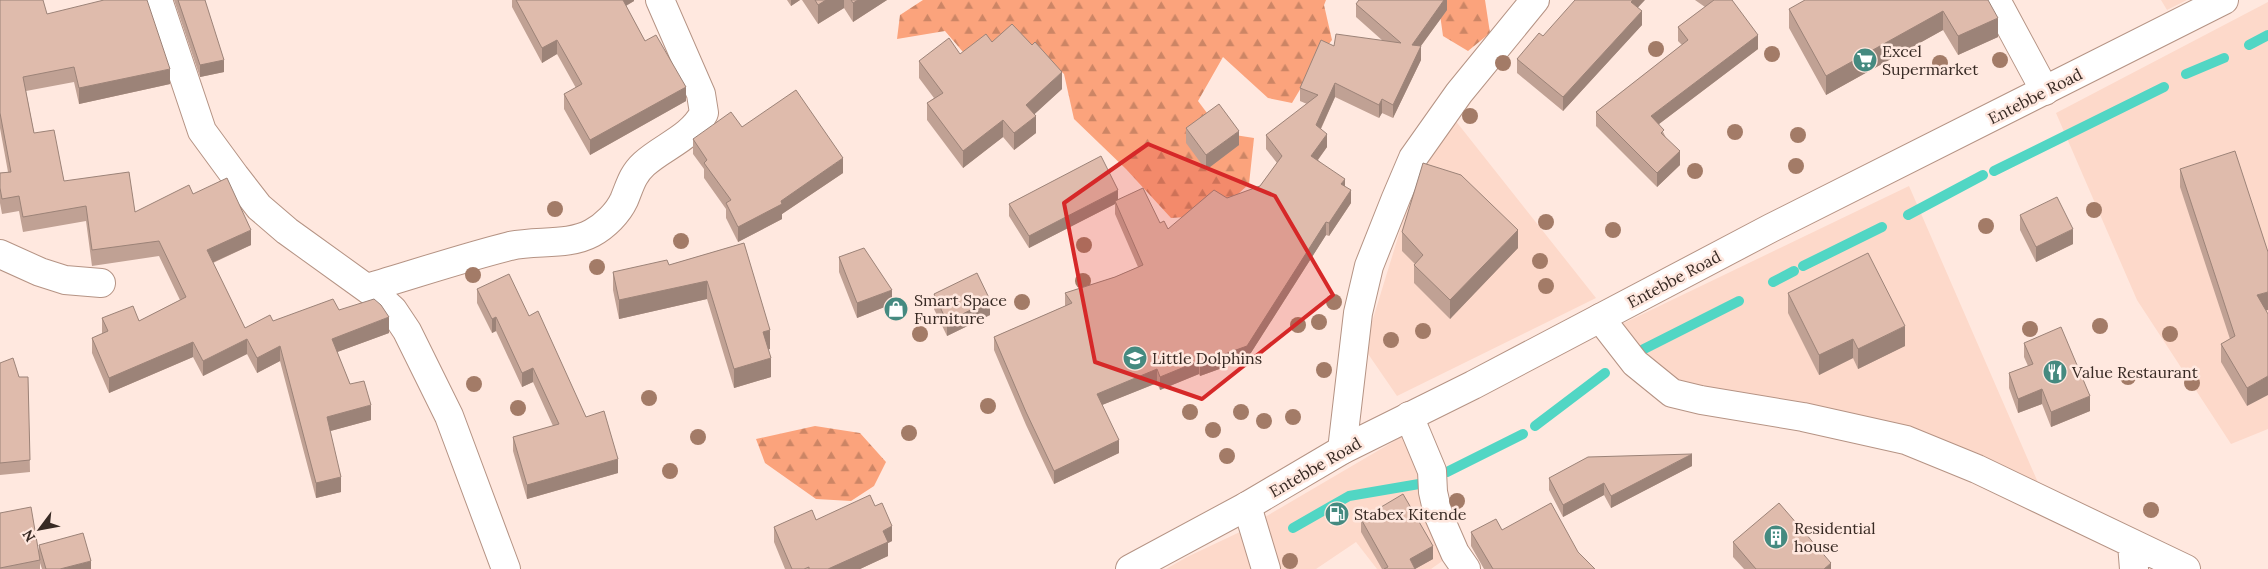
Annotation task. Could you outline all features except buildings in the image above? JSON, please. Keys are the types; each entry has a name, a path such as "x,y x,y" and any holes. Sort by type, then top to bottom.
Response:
{"street":[{"path":"158,0 202,131 235,176 259,207 287,231 368,288 393,310 407,331 449,416 506,569"},
{"path":"368,288 512,246 576,239 593,232 608,221 623,202 633,175 652,156 690,132 704,113 701,94 660,0"},
{"path":"1342,450 1358,313 1369,266 1396,198 1414,158 1425,142 1460,93 1535,0"},
{"path":"1996,0 2045,91"},
{"name":"Entebbe Road","path":"1130,569 1247,506 1342,450 1473,385 1771,228 2224,0"},
{"path":"0,254 40,272 65,280 101,283"},
{"path":"1600,318 1635,363 1672,393 1701,400 1804,416 1906,440 1977,469 2133,556 2186,569"},
{"path":"1408,416 1432,471 1433,492 1438,514 1455,553 1466,569"},
{"path":"1247,506 1266,569"}],"highlighted area":[{"path":"1148,144 1275,196 1333,295 1202,399 1095,362 1064,203"}],"shaded area":[{"path":"2161,0 2187,0 2167,10"},
{"path":"2268,2 2268,429 2231,444 2137,300 2056,113"},
{"path":"1451,115 1596,298 1397,396 1364,348 1426,146"},
{"path":"1909,186 2046,501 1900,427 1688,387 1647,358 1622,324"},
{"path":"1403,436 1448,557 1431,569 1377,569 1356,542 1316,569 1277,569 1265,517"},
{"path":"1242,531 1254,569 1166,569 1187,557"}],"green space":[{"path":"923,0 1326,0 1324,5 1332,40 1321,54 1292,103 1268,98 1223,57 1198,101 1222,133 1254,138 1249,184 1215,215 1171,218 1126,169 1074,119 1064,74 1032,44 986,46 963,52 945,31 897,39 900,15"},
{"path":"1438,0 1485,0 1490,33 1468,51 1443,36"},
{"path":"815,426 860,433 886,462 874,486 851,501 816,499 765,463 756,439"}],"waterway":[{"path":"2249,45 2268,35"},
{"path":"2186,74 2224,58"},
{"path":"1994,171 2164,87"},
{"path":"1908,215 1983,175"},
{"path":"1803,266 1882,227"},
{"path":"1773,282 1794,271"},
{"path":"1638,352 1739,301"},
{"path":"1535,426 1605,373"},
{"path":"1447,472 1523,434"},
{"path":"1293,528 1349,496 1419,484"}],"place":[{"name":"Excel Supermarket","path":"1865,60"},
{"name":"Smart Space Furniture","path":"896,309"},
{"name":"Little Dolphins","path":"1135,358"},
{"name":"Value Restaurant","path":"2055,372"},
{"name":"Stabex Kitende","path":"1337,514"},
{"name":"Residential house","path":"1776,537"}]}
